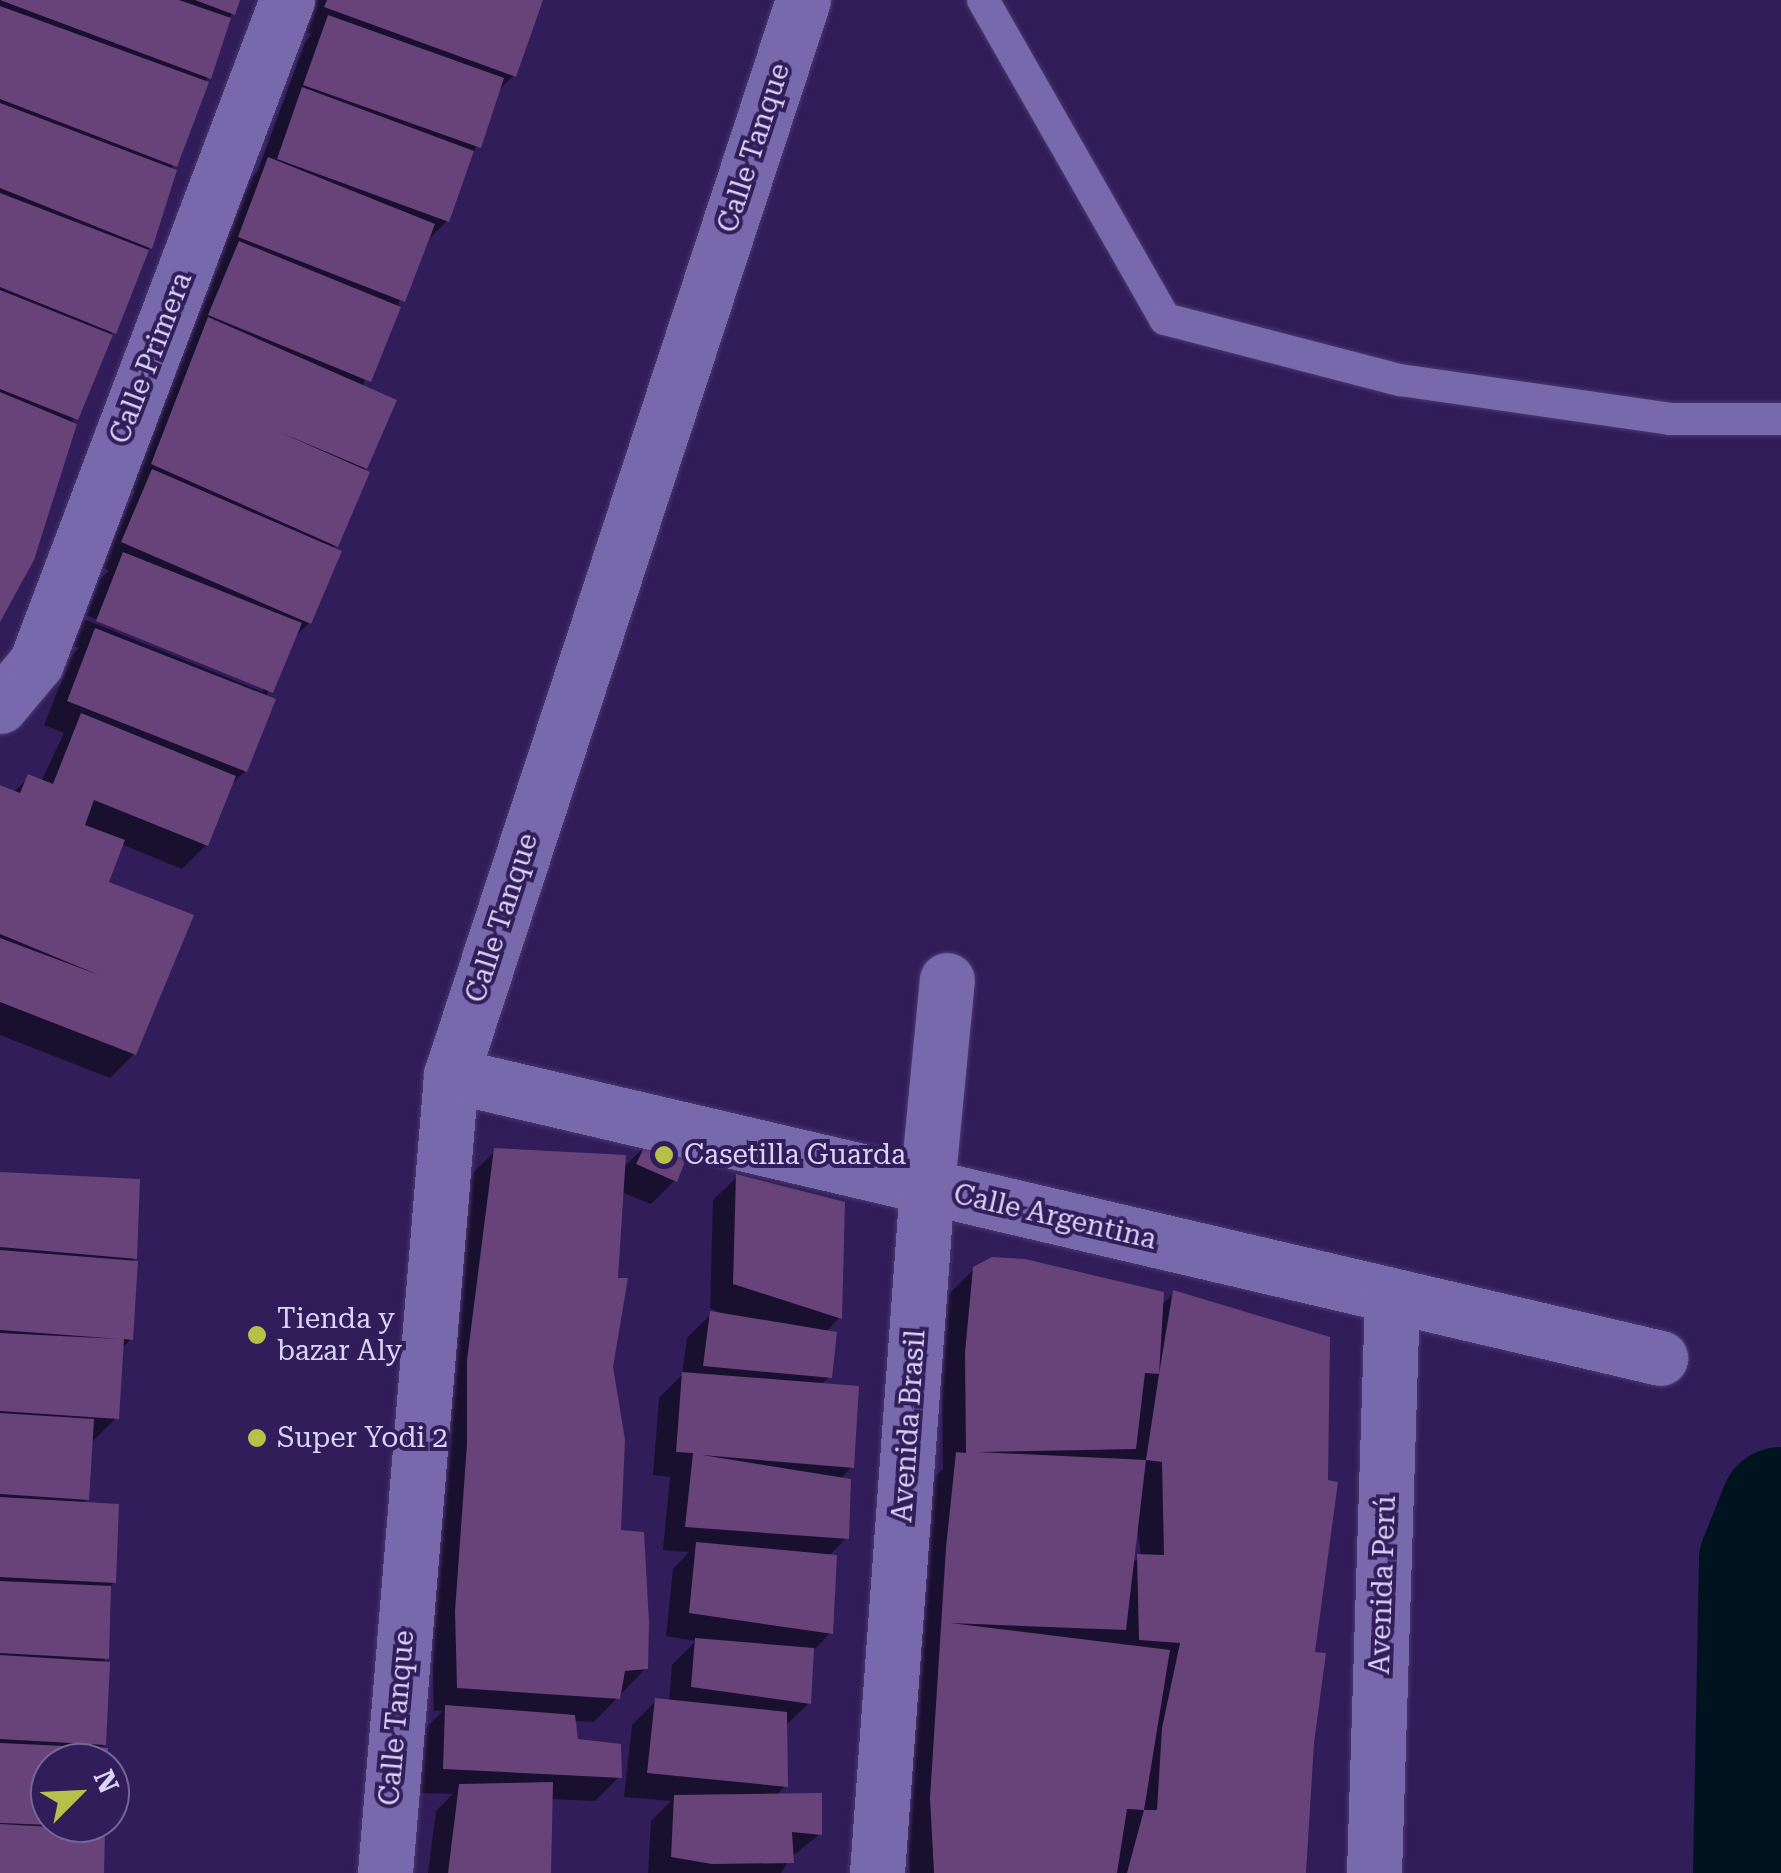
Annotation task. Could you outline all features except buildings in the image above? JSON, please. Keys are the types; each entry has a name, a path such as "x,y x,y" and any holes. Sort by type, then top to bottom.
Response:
{"street":[{"name":"Calle Primera","path":"0,706 36,663 287,0"},
{"name":"Calle Tanque","path":"384,1873 451,1075 803,0"},
{"name":"Avenida Brasil","path":"877,1873 927,1186 947,980"},
{"name":"Calle Argentina","path":"451,1075 1660,1358"},
{"name":"Avenida Perú","path":"1374,1873 1392,1296"}],"lane":[{"path":"983,0 1165,319 1400,380 1670,419 1781,419"}],"waterway":[{"path":"1754,1873 1760,1561 1781,1508"}],"place":[{"name":"Casetilla Guarda","path":"664,1155"},
{"name":"Tienda y bazar Aly","path":"257,1335"},
{"name":"Super Yodi 2","path":"257,1438"}]}
